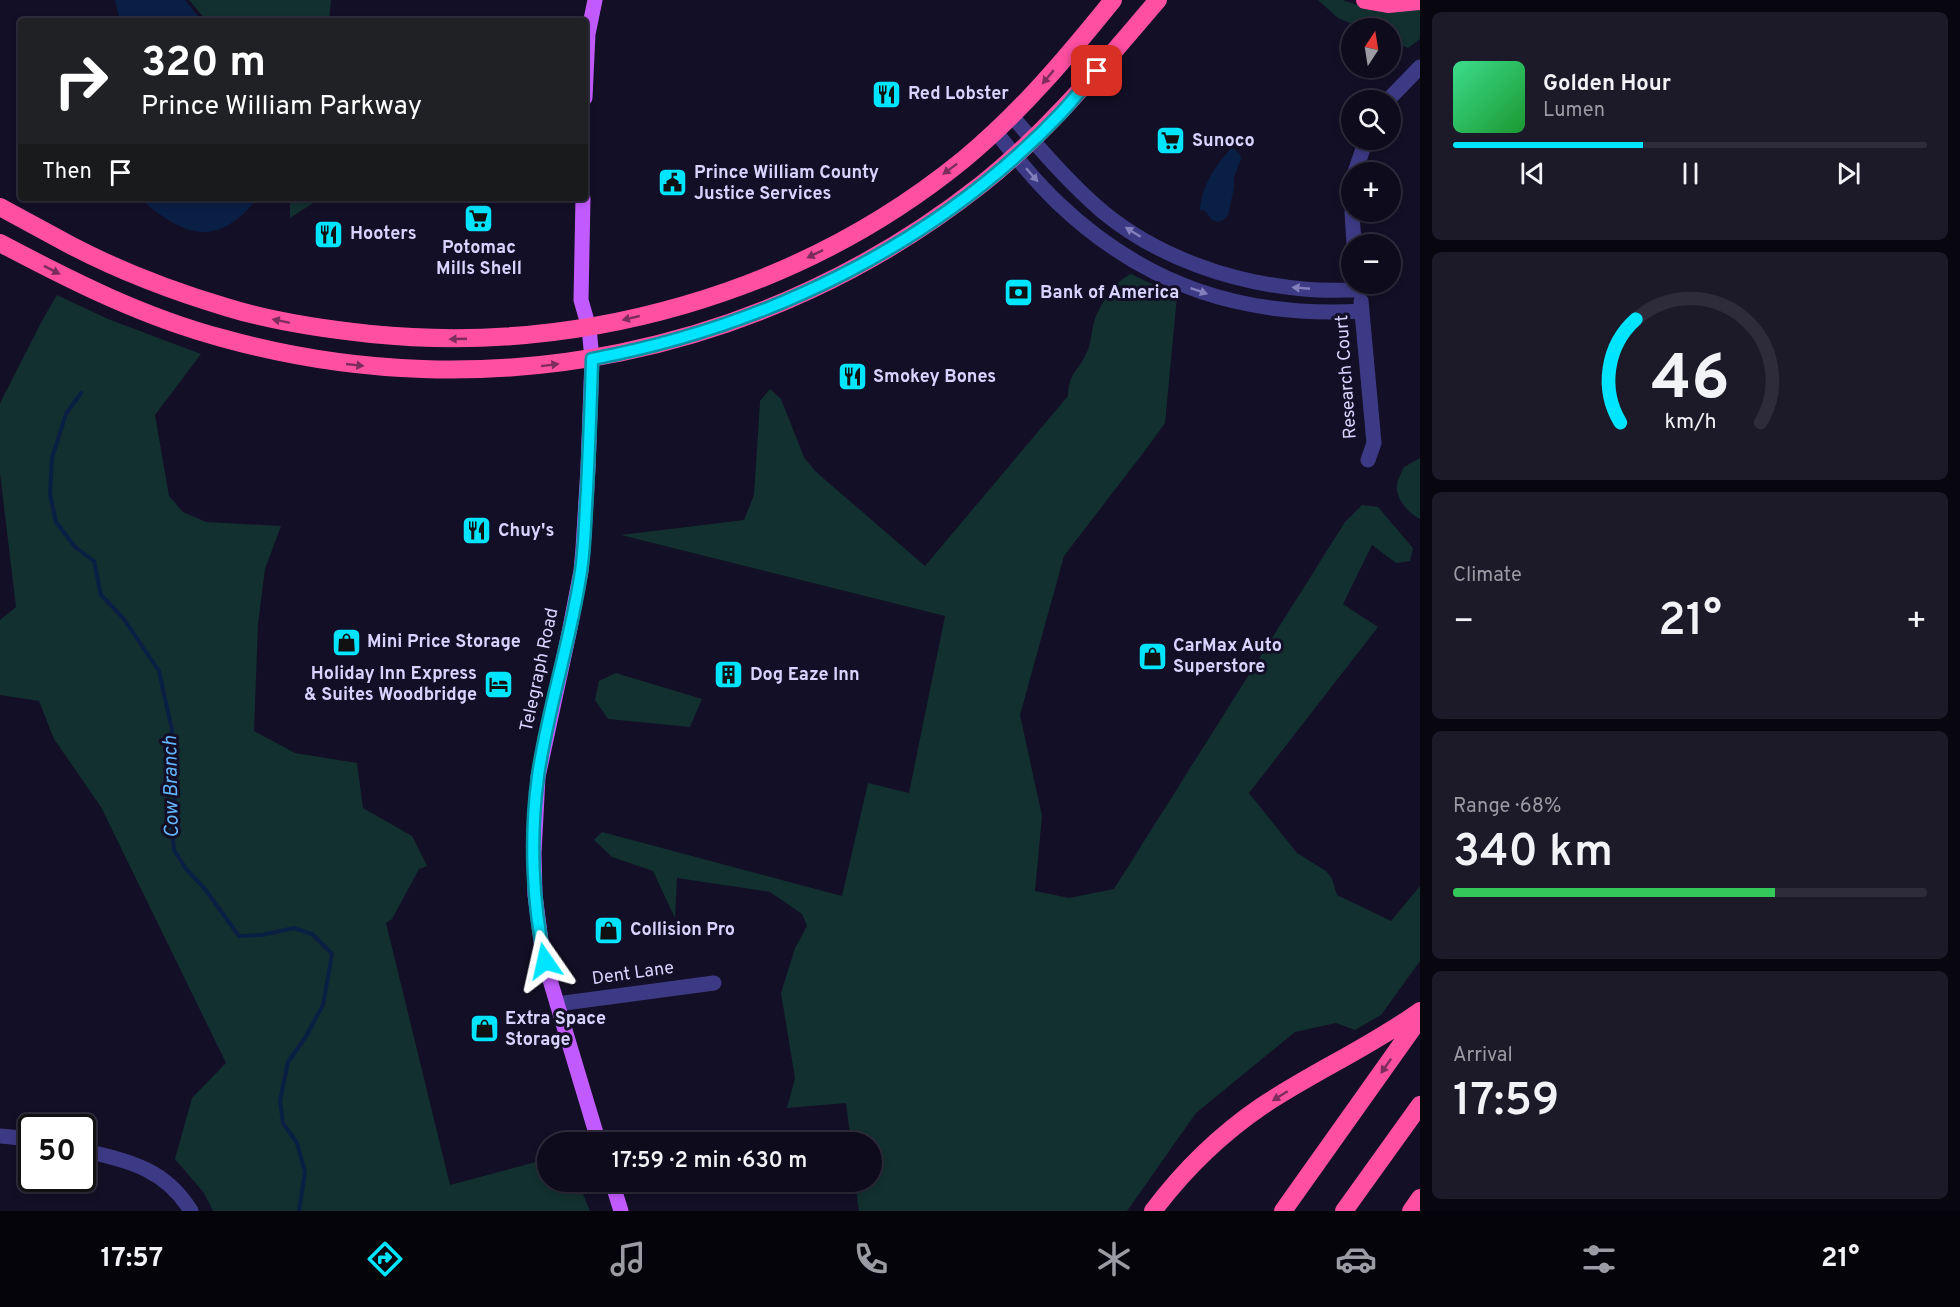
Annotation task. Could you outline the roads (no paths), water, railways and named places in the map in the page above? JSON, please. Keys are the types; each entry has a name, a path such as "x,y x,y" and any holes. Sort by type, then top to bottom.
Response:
{"highway":[{"path":"0,207 72,246 129,273 232,309 279,321 326,330 446,339 514,337 590,328 662,311 747,285 866,226 922,190 962,160 1012,116 1032,97 1113,0"},
{"path":"0,243 117,302 214,336 275,352 350,364 435,370 518,367 592,359 636,350 714,328 783,303 868,261 938,217 984,183 1061,113 1158,0"},
{"path":"1365,0 1388,4 1420,1"},
{"path":"1153,1211 1183,1176 1234,1128 1262,1107 1420,1011"},
{"path":"1283,1211 1420,1018"},
{"path":"1348,1206 1420,1105"},
{"path":"1411,1211 1420,1198"}],"main road":[{"path":"588,34 596,0"},
{"name":"Telegraph Road","path":"583,201 581,300 590,328 592,359 581,571 538,777 534,853 535,895 541,941 557,1005 596,1132"},
{"path":"615,1192 621,1211"}],"street":[{"path":"1398,90 1420,67"},
{"path":"1012,116 1073,184 1101,210 1130,231 1165,251 1221,273 1266,284 1307,289 1341,287"},
{"path":"995,131 1058,203 1094,235 1127,258 1174,281 1211,295 1269,308 1327,313 1362,311"},
{"name":"Research Court","path":"1360,294 1374,443 1368,460"},
{"name":"Dent Lane","path":"557,1005 714,983"},
{"path":"0,1136 18,1138"},
{"path":"96,1153 129,1161 146,1168 163,1179 191,1211"}],"water":[{"path":"115,0 185,0 200,18 119,18"},
{"path":"1232,147 1240,154 1241,159 1234,177 1228,215 1218,222 1212,220 1205,211 1200,210 1201,201 1210,176"},
{"path":"143,201 255,201 228,225 213,231 199,232 185,228 155,211"}],"waterway":[{"name":"Cow Branch","path":"81,393 66,414 52,458 50,494 56,522 75,547 94,561 101,595 123,618 159,671 172,730 171,762 175,794 172,824 174,850 186,869 205,889 239,936 262,935 294,928 312,934 332,954 323,1005 305,1038 288,1062 280,1101 283,1123 297,1143 305,1172 299,1211"}],"place":[{"name":"Red Lobster","path":"887,94"},
{"name":"Sunoco","path":"1171,141"},
{"name":"Prince William County Justice Services","path":"673,183"},
{"name":"Potomac Mills Shell","path":"479,219"},
{"name":"Hooters","path":"329,234"},
{"name":"Bank of America","path":"1019,293"},
{"name":"Smokey Bones","path":"852,377"},
{"name":"Chuy's","path":"477,531"},
{"name":"Mini Price Storage","path":"346,642"},
{"name":"CarMax Auto Superstore","path":"1152,656"},
{"name":"Dog Eaze Inn","path":"729,675"},
{"name":"Holiday Inn Express & Suites Woodbridge","path":"498,684"},
{"name":"Collision Pro","path":"609,930"},
{"name":"Extra Space Storage","path":"484,1029"}]}
